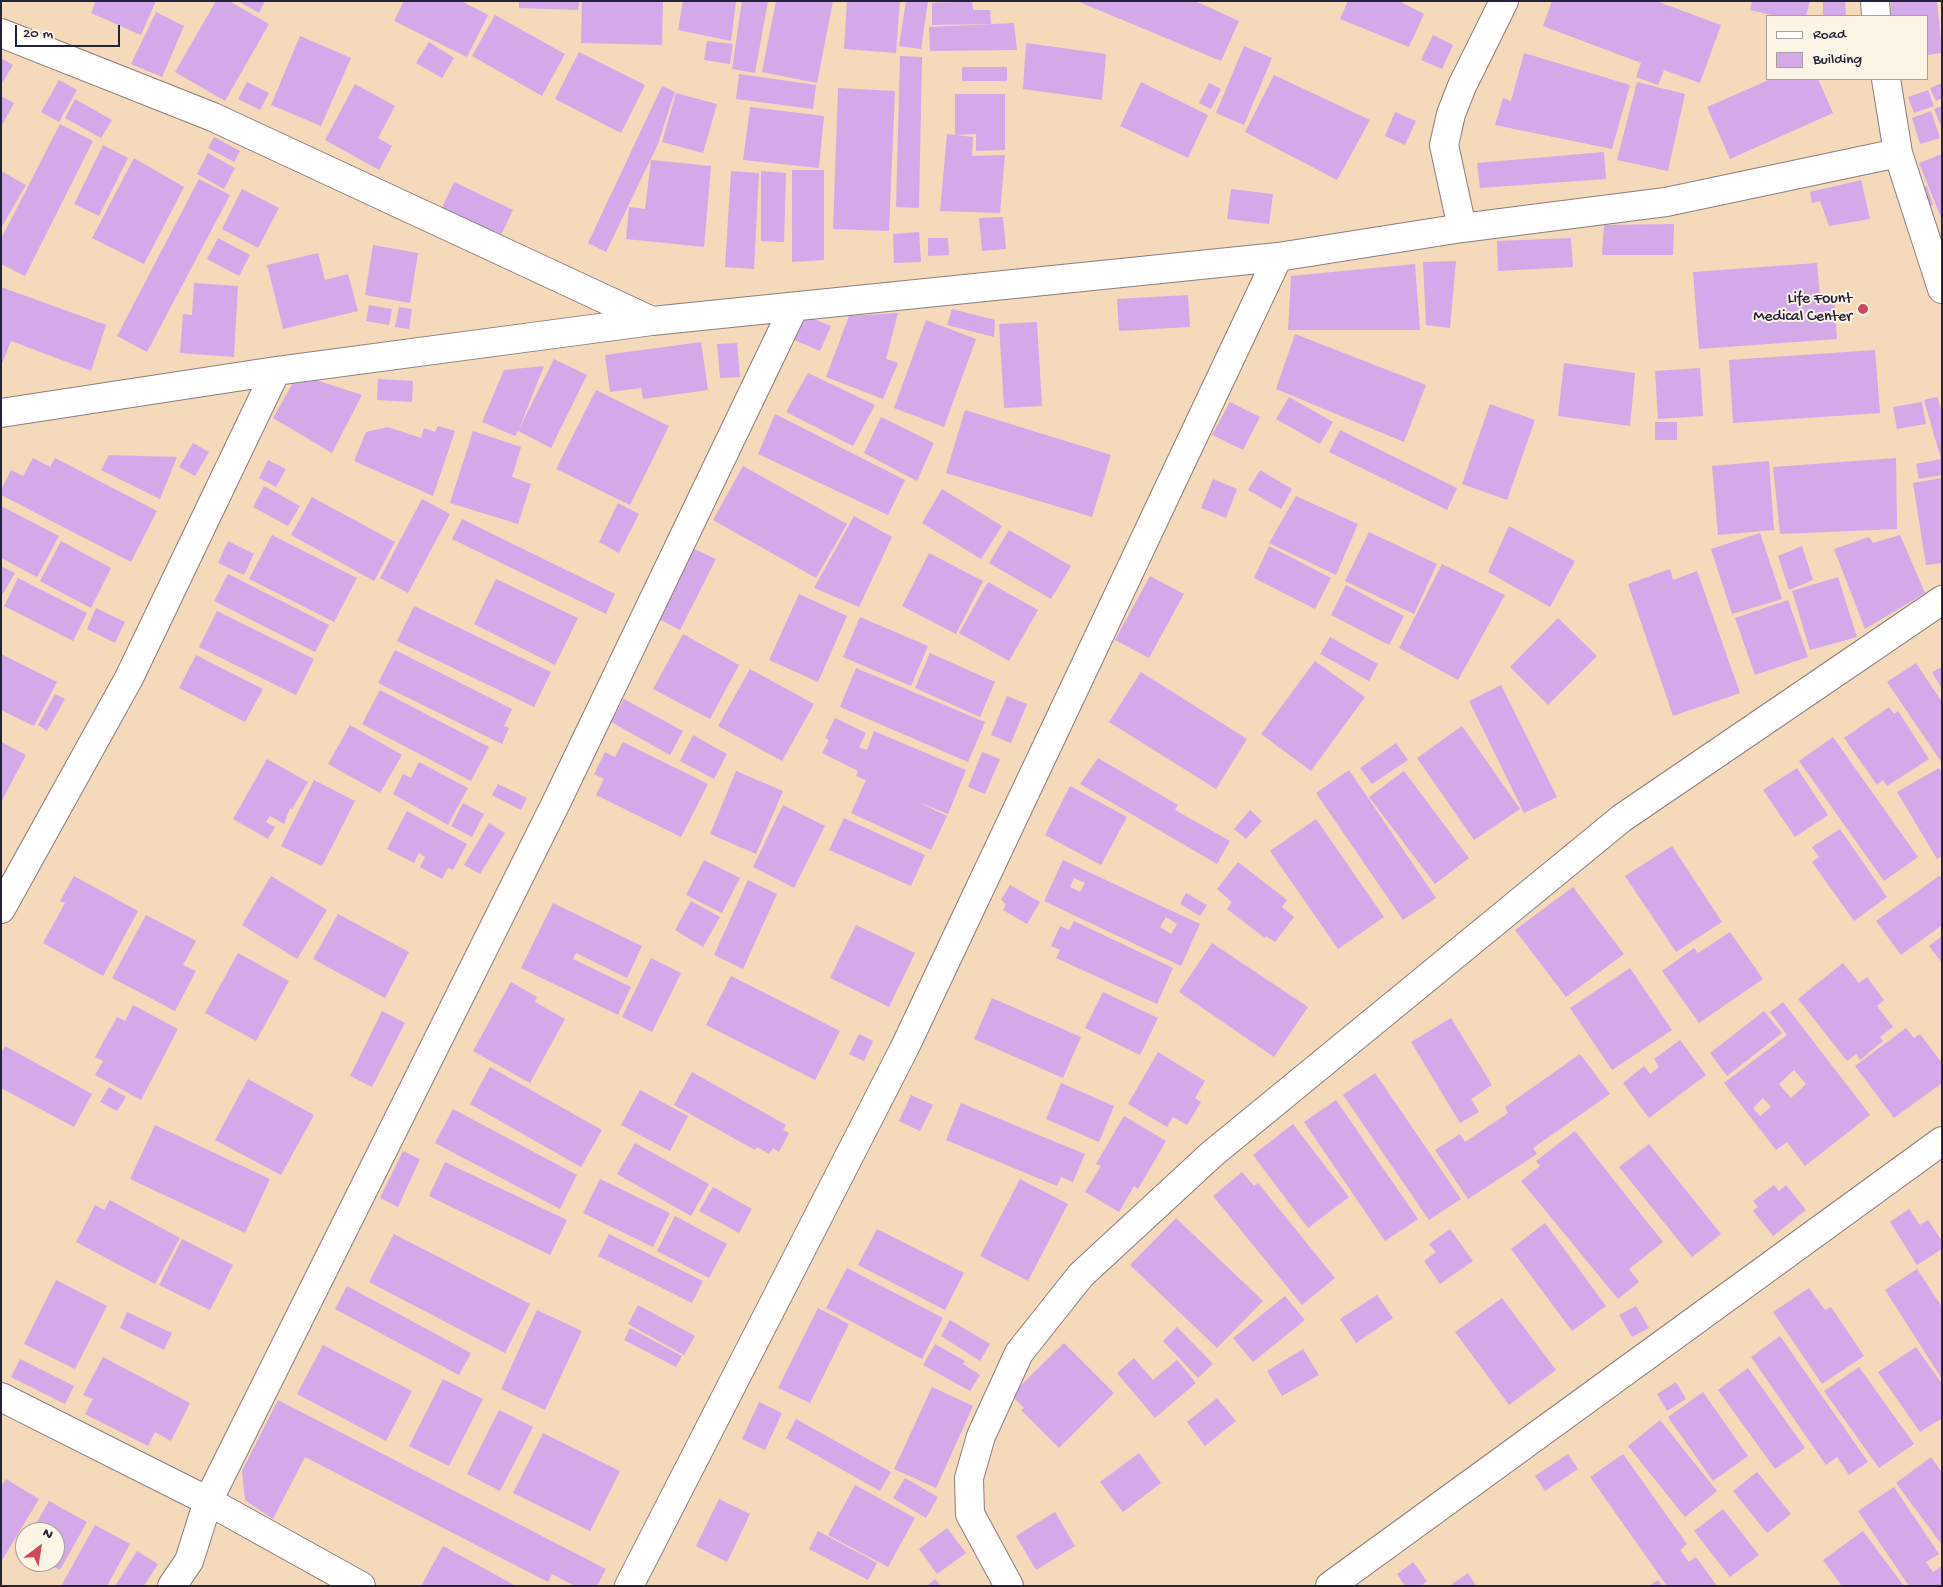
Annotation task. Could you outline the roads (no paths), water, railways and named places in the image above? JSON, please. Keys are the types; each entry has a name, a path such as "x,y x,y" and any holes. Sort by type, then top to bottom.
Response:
{"street":[{"path":"1462,228 1444,145 1451,114 1462,86 1504,1"},
{"path":"1875,1 1876,15"},
{"path":"1,33 213,117 652,321"},
{"path":"1886,80 1898,153 1942,289"},
{"path":"1,413 276,371 652,321 1278,257 1462,228 1666,202 1898,153"},
{"path":"628,1586 905,1047 1278,257"},
{"path":"172,1586 189,1561 208,1501 556,803 794,307"},
{"path":"1,909 128,678 276,371"},
{"path":"1009,1586 970,1514 969,1478 981,1436 1019,1354 1081,1275 1212,1154 1622,818 1942,600"},
{"path":"1330,1586 1942,1141"},
{"path":"1,1398 208,1501 362,1586"}],"place":[{"name":"Life Fount Medical Center","path":"1863,309"}]}
